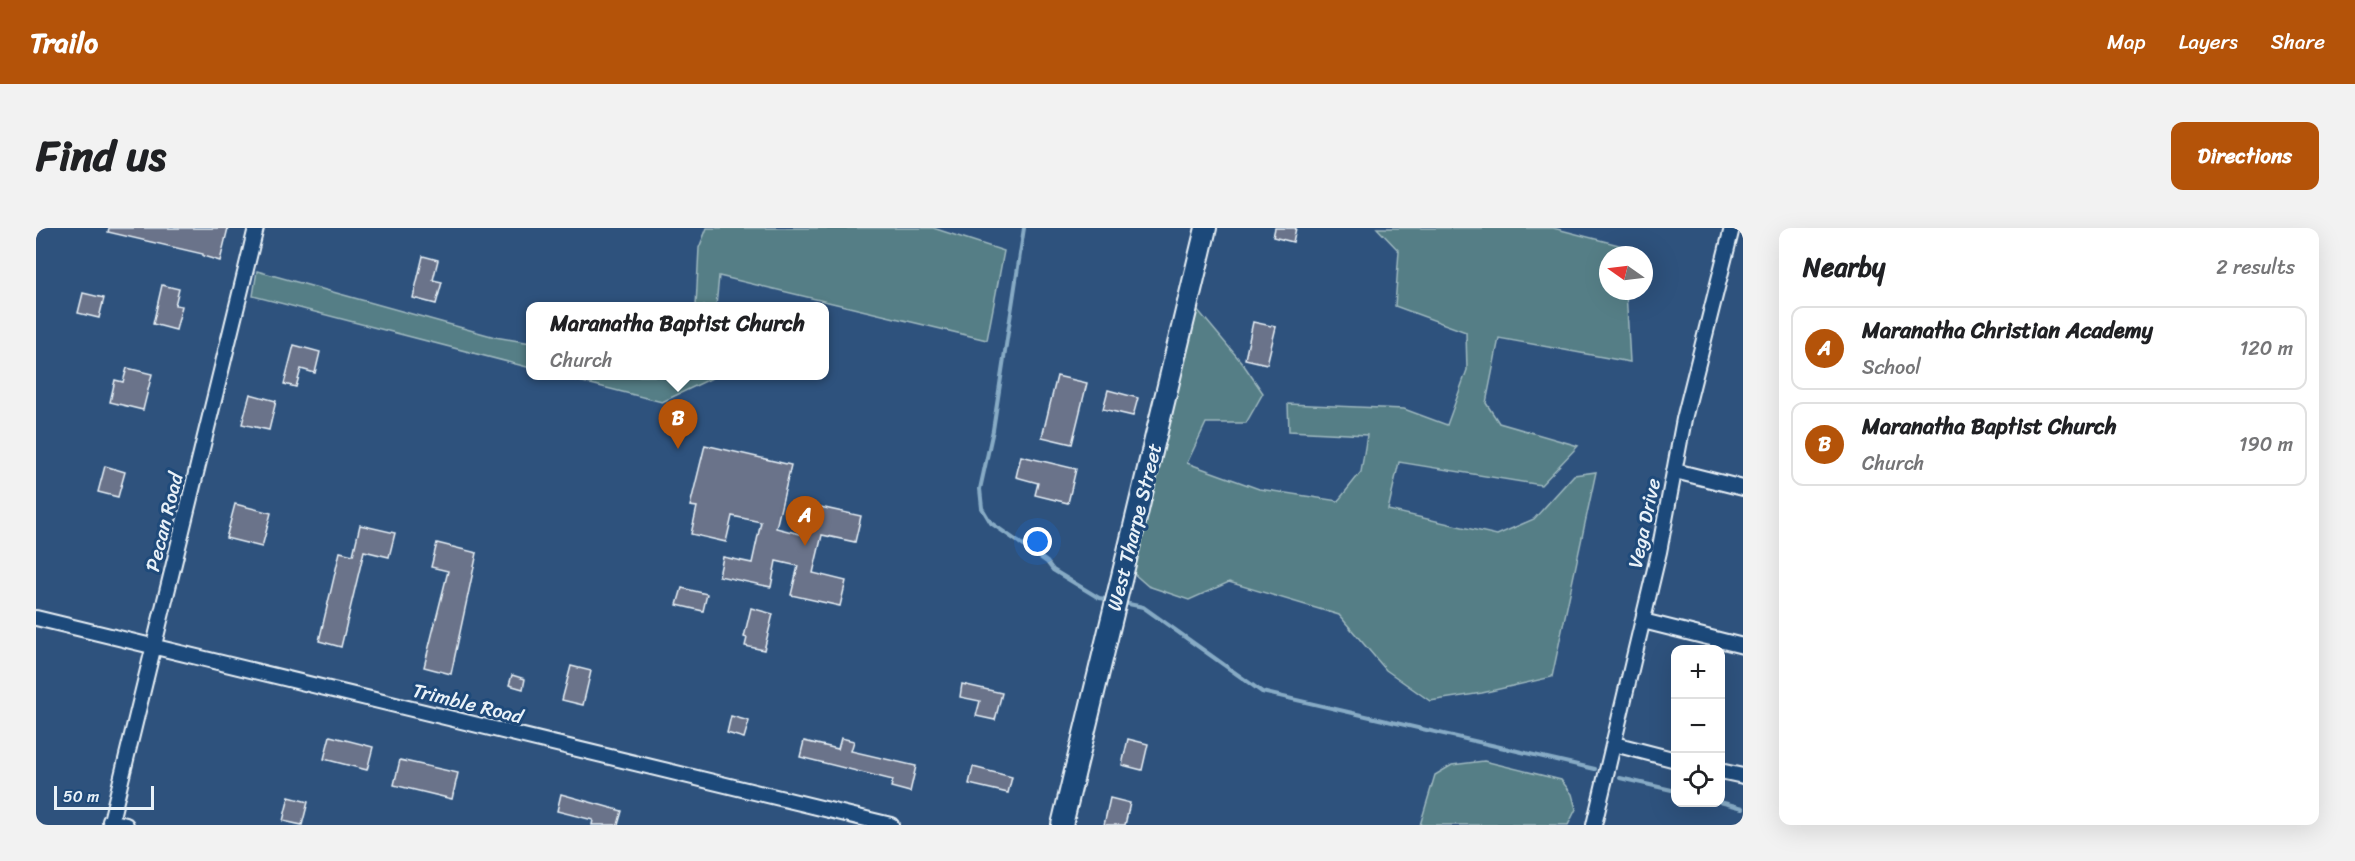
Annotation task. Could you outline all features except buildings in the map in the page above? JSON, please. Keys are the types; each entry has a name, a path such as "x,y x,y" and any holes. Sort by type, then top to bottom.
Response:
{"main road":[{"name":"West Tharpe Street","path":"1062,825 1206,228"}],"street":[{"name":"Pecan Road","path":"110,823 256,228"},
{"name":"Vega Drive","path":"1594,825 1642,621 1684,419 1732,228"},
{"path":"1675,471 1743,488"},
{"name":"Trimble Road","path":"36,618 891,825"},
{"path":"1642,621 1743,646"},
{"path":"1614,744 1671,759"},
{"path":"1725,772 1743,776"},
{"path":"110,823 126,825"}],"green space":[{"path":"707,228 933,228 1004,251 987,340 719,276 716,302 696,302 699,248"},
{"path":"1377,228 1553,228 1623,246 1599,246 1599,300 1627,300 1630,362 1499,338 1486,403 1499,423 1578,446 1541,485 1399,462 1388,510 1497,535 1534,519 1574,475 1596,472 1552,677 1482,693 1430,701 1386,670 1339,615 1229,582 1189,600 1148,586 1132,572 1197,309 1243,364 1263,393 1246,423 1206,423 1187,463 1259,489 1338,501 1361,472 1367,435 1289,431 1288,404 1404,409 1447,425 1467,370 1466,332 1395,306 1399,251"},
{"path":"257,271 495,337 526,342 526,367 253,296"},
{"path":"575,380 708,380 662,402"},
{"path":"1484,761 1561,780 1572,794 1576,809 1568,825 1420,825 1435,775 1452,765"}],"waterway":[{"path":"1024,228 993,430 980,489 982,508 991,523 1047,562 1053,570 1099,598 1106,599"},
{"path":"1124,603 1143,607 1262,692 1595,769"},
{"path":"1620,778 1671,790"},
{"path":"1725,803 1743,808"}],"place":[{"name":"Maranatha Baptist Church","path":"678,449"},
{"name":"Maranatha Christian Academy","path":"805,546"}]}
